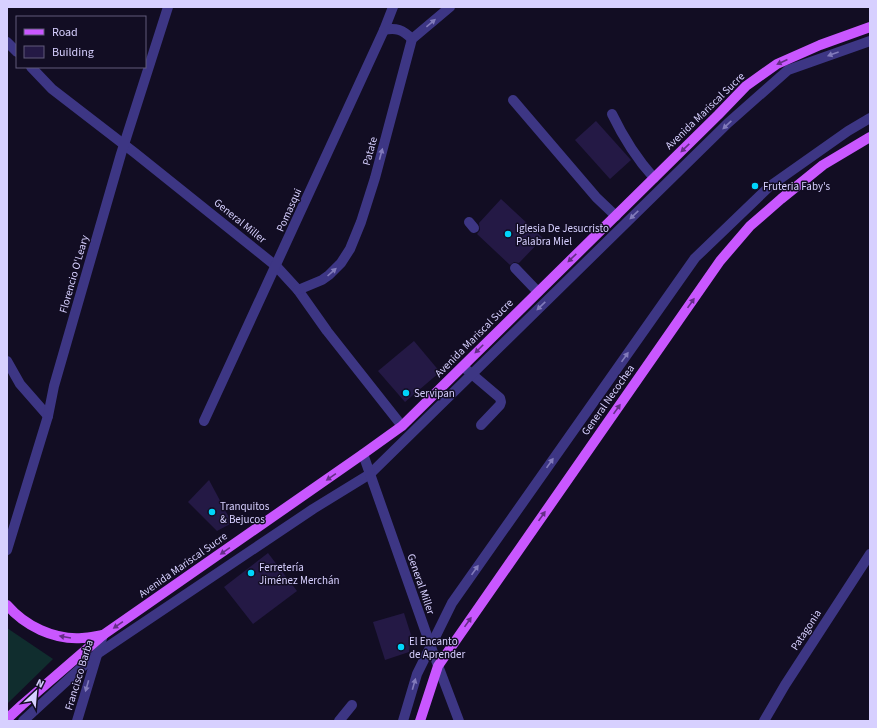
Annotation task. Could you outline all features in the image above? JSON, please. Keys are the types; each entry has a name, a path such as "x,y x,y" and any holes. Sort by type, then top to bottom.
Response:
{"main road":[{"name":"Avenida Mariscal Sucre","path":"7,719 103,635 402,426 746,86 777,64 820,45 870,27"},
{"name":"General Necochea","path":"420,721 438,666 720,261 750,226 781,199 823,165 870,137"},
{"path":"7,605 27,622 46,632 65,638 81,638 103,635"}],"street":[{"name":"Florencio O'Leary","path":"7,550 48,416 54,386 124,144 168,7"},
{"name":"Pomasqui","path":"204,421 384,30 393,7"},
{"path":"384,30 392,28 401,30 412,39 450,7"},
{"name":"Patate","path":"298,290 322,280 329,275 341,263 350,249 361,222 375,178 412,39"},
{"path":"23,721 97,654 313,509 370,474 728,123 788,70 870,41"},
{"path":"7,42 16,51"},
{"name":"General Miller","path":"32,68 52,89 124,144 276,266 298,290 327,332 402,426"},
{"path":"513,100 596,197 616,216"},
{"path":"612,114 636,158 654,178"},
{"path":"403,721 417,674 452,603 695,258 770,186 848,131 870,118"},
{"path":"515,268 538,292"},
{"path":"7,361 20,384 48,416"},
{"path":"463,366 500,398 500,406 481,425"},
{"name":"General Miller","path":"363,454 431,647 459,721"},
{"name":"Patagonia","path":"764,721 785,685 870,554"},
{"name":"Francisco Barba","path":"77,721 103,635"},
{"path":"339,721 352,705"}],"green space":[{"path":"7,628 53,659 7,704"}],"building":[{"path":"596,121 631,160 610,179 575,140"},
{"name":"Iglesia De Jesucristo Palabra Miel","path":"501,199 543,238 519,263 514,262 510,265 477,234 480,230 479,223"},
{"path":"414,341 440,372 405,402 378,371"},
{"name":"Tranquitos & Bejucos","path":"209,480 232,523 217,531 188,502"},
{"path":"268,553 297,591 253,624 224,587"},
{"path":"404,613 411,635 409,652 385,660 373,622"}],"place":[{"name":"Fruteria Faby's","path":"755,186"},
{"name":"Iglesia De Jesucristo Palabra Miel","path":"508,234"},
{"name":"Servipan","path":"406,393"},
{"name":"Tranquitos & Bejucos","path":"212,512"},
{"name":"Ferretería Jiménez Merchán","path":"251,573"},
{"name":"El Encanto de Aprender","path":"401,647"}]}
